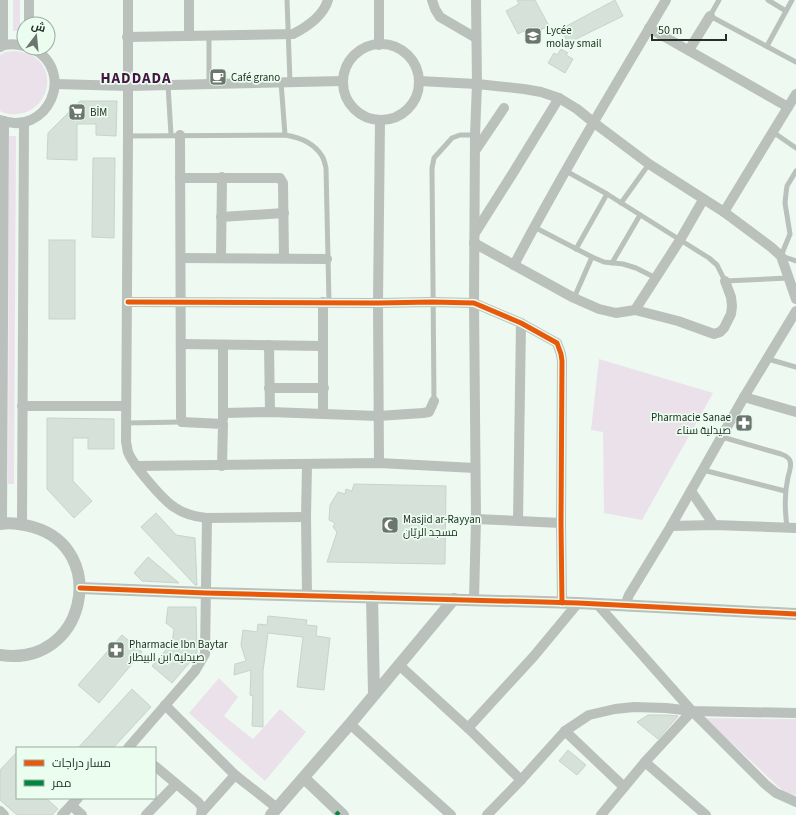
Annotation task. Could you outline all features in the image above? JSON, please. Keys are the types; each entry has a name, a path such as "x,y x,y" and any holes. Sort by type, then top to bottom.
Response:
{"street":[{"path":"3,0 1,46 16,44"},
{"path":"29,0 29,16"},
{"path":"128,0 128,302 126,406 126,442 128,452 136,466 166,500 175,508 194,517 306,517"},
{"path":"189,0 189,36"},
{"path":"127,37 293,34 301,30 321,14 328,0"},
{"path":"379,0 379,45"},
{"path":"432,0 440,17 476,38"},
{"path":"474,600 476,519 474,238 477,84 476,0"},
{"path":"514,265 593,122 666,0"},
{"path":"689,50 710,16"},
{"path":"649,28 788,107"},
{"path":"386,44 399,49 408,55 415,66 419,80 418,90 413,102 404,112 396,117 380,120 358,113 347,101 343,88 343,73 348,61 358,51 373,45 386,44"},
{"path":"0,655 13,657 34,653 53,644 68,628 77,609 80,588 77,570 70,554 58,540 43,530 22,524 1,524 2,120 24,122 40,114 48,106 53,96 55,84 54,74 42,56"},
{"path":"419,80 477,84 529,90 559,98 649,164 703,200 724,212 761,239 781,256 796,299"},
{"path":"55,84 128,86 343,81"},
{"path":"724,212 796,94"},
{"path":"474,238 559,98"},
{"path":"475,152 504,108"},
{"path":"379,464 378,303 380,120"},
{"path":"22,524 24,122"},
{"path":"175,135 180,178 182,422 223,424"},
{"path":"221,258 222,177"},
{"path":"180,178 280,178 283,183 284,258"},
{"path":"636,310 703,200"},
{"path":"221,216 284,213"},
{"path":"474,238 514,265 574,298 606,311 616,313 636,310 678,321 693,328 717,334 724,328 732,306 731,297 725,281"},
{"path":"181,258 327,259"},
{"path":"128,302 474,303 521,323 557,343 561,354 562,603"},
{"path":"323,414 323,346 326,302"},
{"path":"625,606 629,595 691,492 744,397 796,311"},
{"path":"518,520 521,323"},
{"path":"181,344 323,346"},
{"path":"222,466 223,345"},
{"path":"269,345 270,412"},
{"path":"269,388 324,388"},
{"path":"744,397 796,412"},
{"path":"223,413 270,412 378,416 428,412 434,401"},
{"path":"22,406 126,406"},
{"path":"136,466 379,464 475,468"},
{"path":"307,465 306,517 308,596"},
{"path":"691,492 714,525"},
{"path":"131,747 195,671 205,654 207,518"},
{"path":"476,519 561,523"},
{"path":"671,526 714,525 792,528"},
{"path":"80,588 206,593 578,603 796,614"},
{"path":"372,597 374,694"},
{"path":"165,705 274,812 350,724 454,599"},
{"path":"468,728 534,656 578,603"},
{"path":"598,604 692,711 765,784 776,793 796,802"},
{"path":"399,665 468,728 521,780"},
{"path":"487,815 565,731 589,715 615,709 634,707 666,708 692,711 796,713"},
{"path":"601,815 645,762 692,711"},
{"path":"350,724 451,815"},
{"path":"565,731 624,787"},
{"path":"645,762 706,815"},
{"path":"156,767 202,807 201,814"},
{"path":"201,814 235,775"},
{"path":"304,778 339,814"},
{"path":"146,815 176,784"},
{"path":"62,815 75,801 82,815"},
{"path":"0,811 4,815"}],"lane":[{"path":"285,135 287,0"},
{"path":"719,0 710,16 796,62"},
{"path":"768,0 786,11"},
{"path":"767,46 792,0"},
{"path":"209,35 209,84"},
{"path":"168,85 175,135"},
{"path":"773,132 796,148"},
{"path":"128,136 285,135 297,137 322,155 326,168 326,302"},
{"path":"434,401 432,180 434,158 452,138 460,135 475,135"},
{"path":"621,203 649,164"},
{"path":"566,171 621,203 709,258 717,265 725,281 788,278"},
{"path":"796,171 787,186 785,203 790,234 781,256 796,261"},
{"path":"576,249 606,194"},
{"path":"612,263 640,215"},
{"path":"534,227 592,257 604,262 636,268 656,278"},
{"path":"574,298 592,257"},
{"path":"768,359 796,367"},
{"path":"126,423 182,422"},
{"path":"722,437 787,457 790,461 791,467 785,491 785,502 792,528"},
{"path":"703,470 785,491"}],"shaded area":[{"path":"13,0 20,0 20,16 16,16 16,31 13,31"},
{"path":"16,51 16,56 33,56 41,63 46,72 46,90 42,99 36,106 28,111 18,114 4,113 0,111 0,55 5,52"},
{"path":"9,136 16,136 14,484 8,484"},
{"path":"599,359 713,393 642,520 604,513 603,432 591,430"},
{"path":"219,678 238,697 224,716 253,739 280,709 306,732 265,781 189,713"},
{"path":"705,718 796,719 796,795 786,794"}],"building":[{"path":"517,0 535,0 549,26 538,31 534,26 518,34 506,11 519,4"},
{"path":"615,0 623,16 568,43 561,29"},
{"path":"561,49 568,53 566,55 573,59 565,73 548,63 554,53 557,55"},
{"path":"80,101 117,101 116,136 96,135 96,124 77,124 77,160 47,159 48,133"},
{"path":"93,158 115,158 114,238 92,237"},
{"path":"49,240 75,240 75,319 49,319"},
{"path":"47,418 114,419 114,449 88,449 88,438 73,438 73,481 92,501 74,518 47,489"},
{"name":"Masjid ar-Rayyan مسجد الريّان","path":"354,484 446,486 445,564 327,562 337,532 333,527 335,523 329,520 330,505 338,492 345,494 346,489 352,491"},
{"path":"156,513 176,535 195,538 197,585 195,585 141,527"},
{"path":"148,557 179,583 142,581 134,573"},
{"path":"168,607 196,607 197,654 172,683 152,666 172,643 174,629 166,623"},
{"path":"268,616 307,620 306,625 317,626 316,636 330,638 324,690 297,687 303,637 268,633 263,671 263,727 252,726 253,696 250,695 251,670 234,675 235,664 246,661 241,645 243,630 257,632 258,624 267,625"},
{"path":"122,635 142,652 99,703 78,685"},
{"path":"132,689 151,707 114,747 79,747"},
{"path":"648,715 678,716 658,739 637,722"},
{"path":"568,750 586,765 577,775 559,761"},
{"path":"16,753 16,799 47,799 58,809 52,815 17,815 0,800 0,770"}],"marked path":[{"path":"336,815 339,812"}],"cycle path":[{"path":"128,302 474,303 521,323 557,343 562,361 562,603"},
{"path":"80,588 206,593 578,603 796,614"}],"place":[{"name":"Lycée molay smail","path":"533,36"},
{"name":"Café grano","path":"218,77"},
{"name":"BİM","path":"77,112"},
{"name":"Pharmacie Sanae صيدلية سناء","path":"744,423"},
{"name":"Masjid ar-Rayyan مسجد الريّان","path":"390,525"},
{"name":"Pharmacie Ibn Baytar صيدلية ابن البيطار","path":"116,650"}],"district":[{"name":"HADDADA","path":"136,78"}]}
